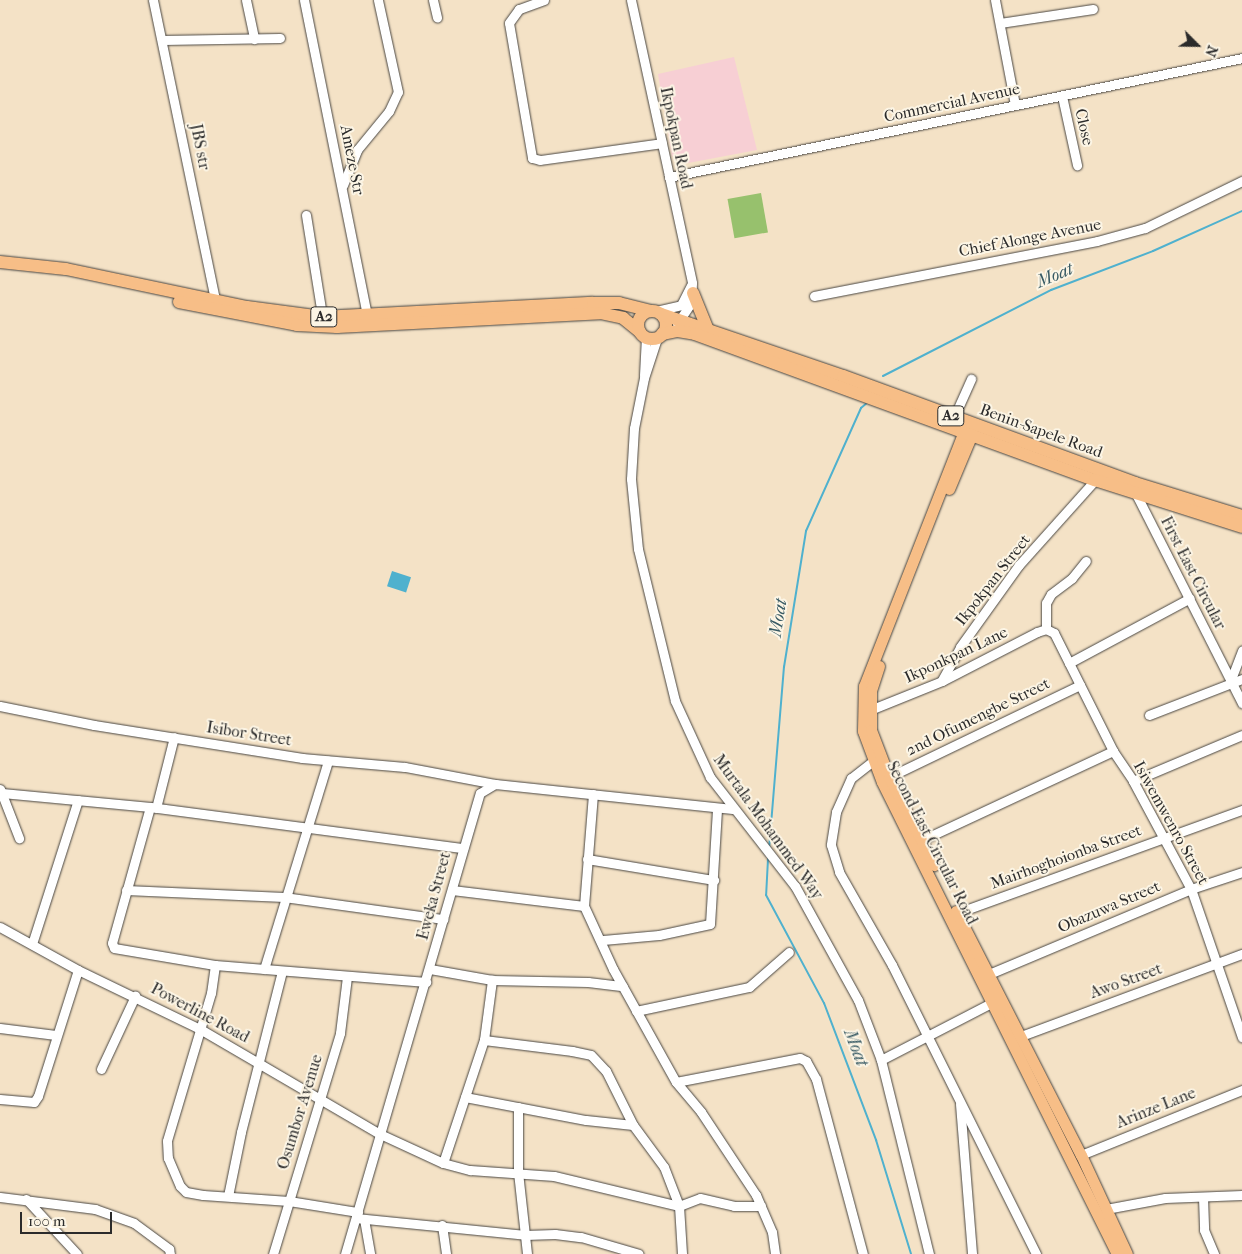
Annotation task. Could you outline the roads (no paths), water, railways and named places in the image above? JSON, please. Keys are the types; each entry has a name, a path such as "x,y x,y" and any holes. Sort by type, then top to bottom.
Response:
{"highway":[{"name":"A2","path":"0,262 66,269 323,321"},
{"name":"A2","path":"0,270 69,278 248,317 368,321 600,313 623,318 655,334"},
{"path":"693,288 708,330"},
{"name":"A2","path":"368,321 593,303 619,303 656,312"},
{"path":"656,312 666,322 655,334 640,318 656,312"},
{"name":"Benin-Sapele Road","path":"656,312 954,417 1242,527"},
{"name":"Benin-Sapele Road","path":"655,334 695,334 1095,480 1135,487 1242,516"}],"main road":[{"name":"Second East Circular Road","path":"968,433 886,645 871,690 871,730 889,777 989,974 997,1000 1021,1036 1081,1155 1127,1254"},
{"name":"Second East Circular Road","path":"968,433 864,686 863,732 873,761 997,1000 1117,1254"}],"street":[{"name":"JBS str","path":"153,0 216,300"},
{"path":"246,0 254,39"},
{"name":"Ameze Str","path":"304,0 368,321"},
{"path":"342,188 357,150 389,111 398,92 378,0"},
{"path":"433,0 438,18"},
{"path":"544,0 519,9 508,23 532,158 540,160 662,143"},
{"name":"Ikpokpan Road","path":"631,0 693,288"},
{"path":"995,0 1015,105"},
{"path":"1000,23 1093,9"},
{"path":"162,40 280,38"},
{"name":"Commercial Avenue","path":"669,177 1242,58"},
{"name":"Close","path":"1062,96 1077,165"},
{"name":"Chief Alonge Avenue","path":"814,296 1097,242 1145,228 1242,181"},
{"path":"306,215 323,321"},
{"path":"656,312 681,305 693,288"},
{"path":"655,334 681,320 693,288"},
{"name":"Murtala Mohammed Way","path":"655,334 634,428 631,479 638,549 684,725 710,777 795,886 825,936 858,1000 881,1060 929,1254"},
{"path":"954,417 971,379"},
{"name":"Ikpokpan Street","path":"942,680 960,647 1020,565 1095,480"},
{"name":"First East Circular","path":"1135,487 1242,703"},
{"path":"1050,631 1046,603 1051,594 1072,578 1086,561"},
{"path":"1069,663 1190,598"},
{"name":"Ikponkpan Lane","path":"870,710 1050,631"},
{"name":"Isiwemwenro Street","path":"1050,631 1080,684 1113,752 1133,781 1191,889 1219,963 1242,1037"},
{"path":"1230,682 1242,650"},
{"path":"1149,715 1230,682 1242,679"},
{"name":"2nd Ofumengbe Street","path":"889,777 1080,684"},
{"name":"Isibor Street","path":"0,706 174,737 328,761 404,767 495,784"},
{"path":"1133,781 1242,735"},
{"path":"174,737 126,890 112,943 114,948 215,966 347,978 426,982"},
{"path":"922,840 1113,752"},
{"path":"264,969 284,897 308,829 328,761"},
{"path":"873,761 851,778 836,812 831,845 839,872 888,956 1036,1254"},
{"path":"495,784 717,809 734,809"},
{"name":"Eweka Street","path":"345,1254 359,1216 380,1134 430,969 480,793 495,784"},
{"path":"19,838 1,791 153,807 463,848"},
{"path":"593,794 584,906 603,940 636,1011 676,1082 732,1157 760,1206 772,1232 775,1254"},
{"path":"32,944 78,800"},
{"path":"603,940 659,935 709,925 714,880 717,809"},
{"name":"Mairhoghoionba Street","path":"957,913 1242,810"},
{"path":"587,859 714,880"},
{"name":"Obazuwa Street","path":"989,974 1191,889 1242,872"},
{"path":"126,890 284,897 444,919"},
{"path":"452,890 584,906"},
{"name":"Powerline Road","path":"0,927 78,970 200,1029 258,1061 380,1134 443,1163 470,1170 554,1176 679,1206"},
{"path":"636,1011 749,987 788,952"},
{"name":"Awo Street","path":"1021,1036 1242,954"},
{"path":"215,966 212,993 170,1127 168,1158 174,1175 186,1192 289,1201 359,1216 525,1235 555,1234 581,1237 639,1254"},
{"path":"430,969 492,980 588,982 623,986"},
{"path":"0,1099 34,1102 78,970"},
{"path":"228,1196 258,1061 282,971"},
{"name":"Osumbor Avenue","path":"273,1254 340,1033 347,978"},
{"path":"443,1163 484,1040 492,980"},
{"path":"101,1069 135,996"},
{"path":"881,1060 927,1034 997,1000"},
{"path":"0,1028 56,1034"},
{"path":"484,1040 591,1056 606,1071 633,1125 664,1167 679,1206 682,1254"},
{"path":"676,1082 800,1058 806,1061 816,1079 863,1254"},
{"name":"Arinze Lane","path":"1081,1155 1242,1090"},
{"path":"465,1097 586,1120 633,1125"},
{"path":"959,1099 972,1254"},
{"path":"518,1107 518,1172 527,1254"},
{"path":"1106,1209 1164,1198 1242,1195"},
{"path":"0,1197 95,1209 134,1224 169,1250 170,1254"},
{"path":"1203,1197 1204,1230 1214,1254"},
{"path":"679,1206 700,1198 734,1206 760,1206"},
{"path":"26,1199 77,1254"},
{"path":"359,1216 370,1254"},
{"path":"442,1225 446,1254"}],"water":[{"path":"392,571 411,577 406,592 387,586"}],"waterway":[{"name":"Moat","path":"883,376 1051,290 1153,251 1242,211"},
{"name":"Moat","path":"769,849 784,667 806,531 861,408 867,403"},
{"name":"Moat","path":"768,859 766,895 824,1003 876,1140 911,1254"}]}
